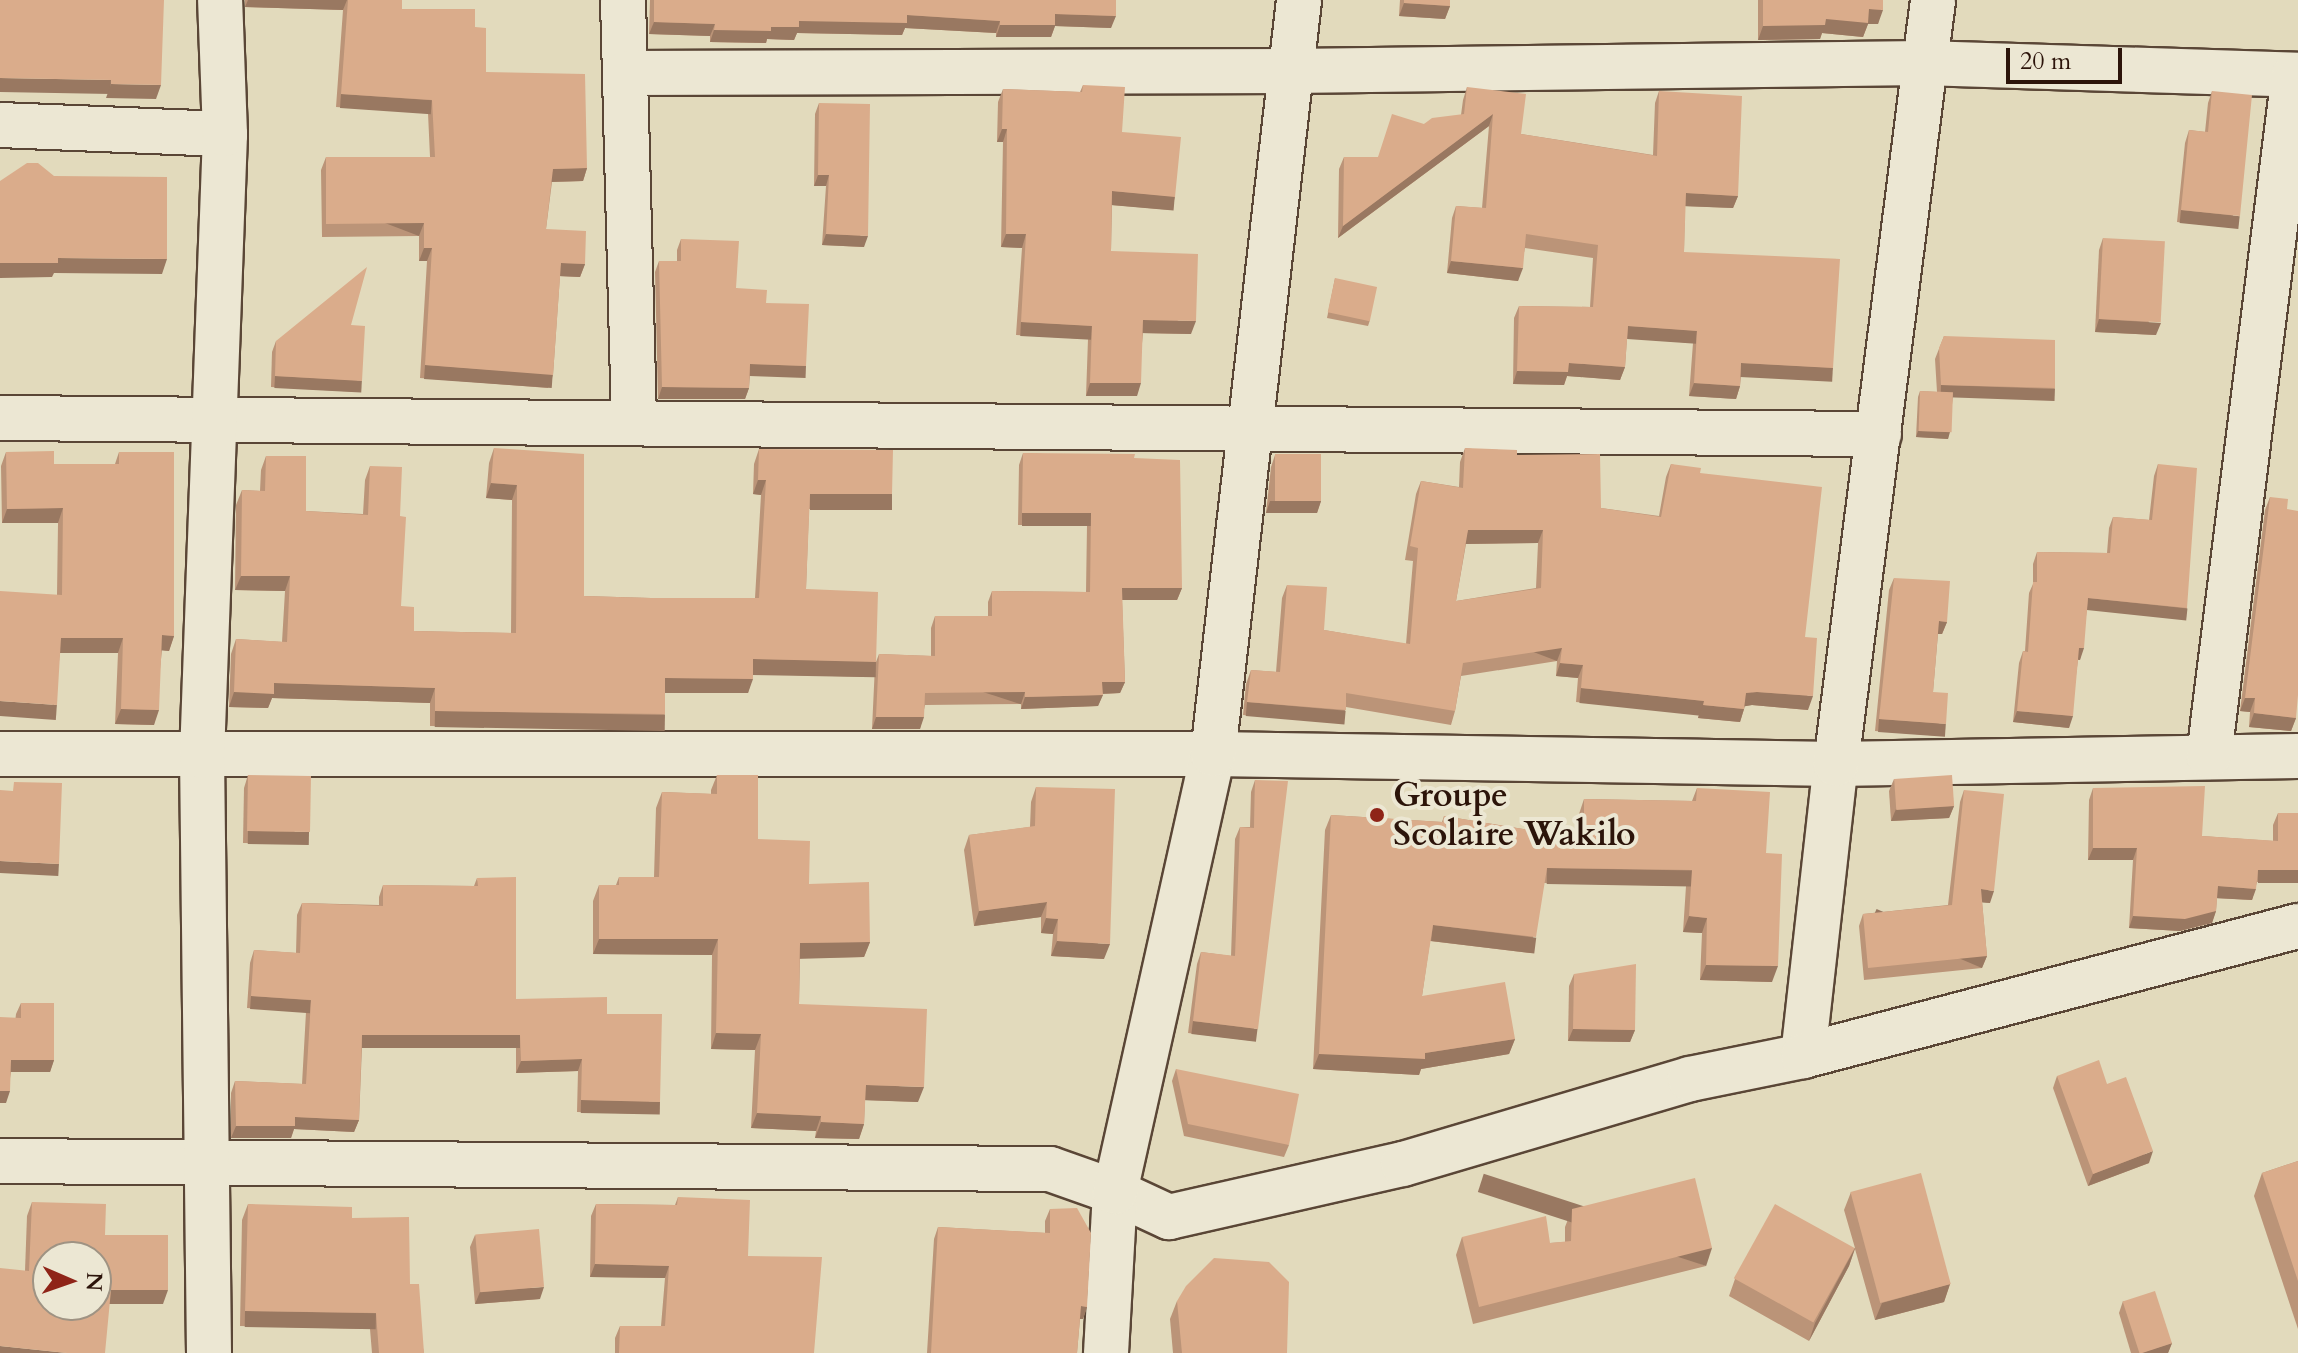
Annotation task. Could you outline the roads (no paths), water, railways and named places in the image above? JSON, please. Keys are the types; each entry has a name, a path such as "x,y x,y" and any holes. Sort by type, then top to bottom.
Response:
{"street":[{"path":"209,1353 204,1163 202,756 225,134 220,0"},
{"path":"623,0 634,423"},
{"path":"1106,1353 1115,1192 1213,754 1299,0"},
{"path":"1803,1056 1836,764 1933,0"},
{"path":"627,73 1291,71 1923,63 2296,75 2209,756"},
{"path":"0,125 225,134"},
{"path":"0,418 214,417 1249,430 1879,434"},
{"path":"0,754 1213,754 1836,764 2298,756"},
{"path":"0,1161 1050,1169 1115,1192 1169,1217 1403,1164 1690,1079 1803,1056 2298,926"}],"place":[{"name":"Groupe Scolaire Wakilo","path":"1377,815"}]}
